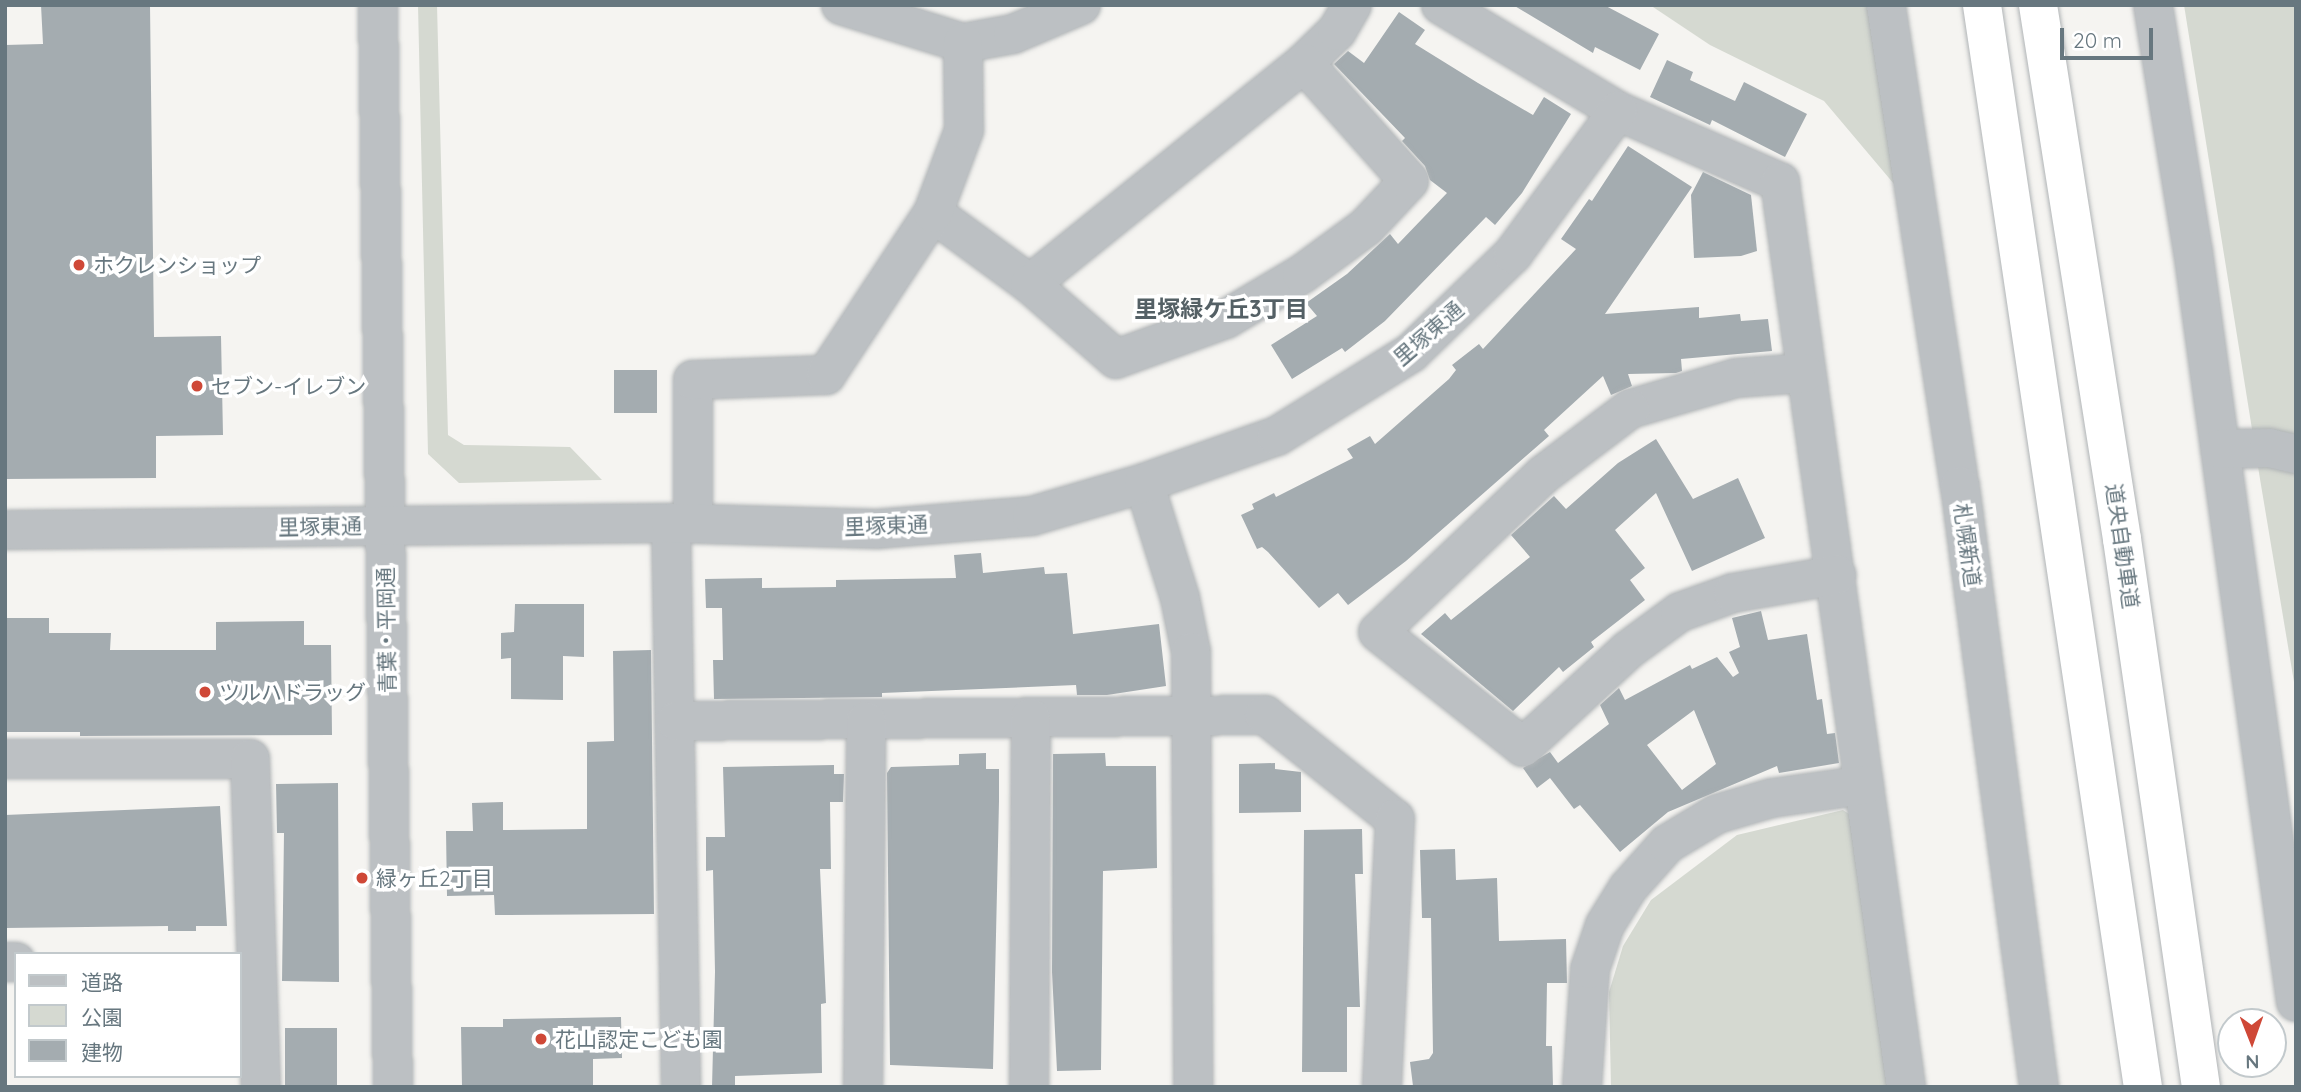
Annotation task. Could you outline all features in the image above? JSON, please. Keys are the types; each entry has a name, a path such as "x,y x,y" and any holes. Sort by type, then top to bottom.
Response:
{"highway":[{"path":"1982,5 2143,1087"},
{"name":"道央自動車道","path":"2038,5 2122,539 2200,1087"}],"street":[{"name":"青葉・平岡通","path":"378,5 393,1087"},
{"path":"848,7 963,43 1014,19 1081,5"},
{"path":"1030,284 1304,63 1337,31 1352,5"},
{"path":"1441,5 1618,111 1780,183 1804,373 1836,575 1906,1087"},
{"name":"札幌新道","path":"1886,5 1960,486 2039,1087"},
{"path":"2153,5 2220,449 2296,1002"},
{"path":"681,1087 676,721 682,523 693,380 826,375 933,213 964,130 963,43"},
{"path":"933,213 1030,284 1116,359 1226,319 1303,274 1366,228 1409,181 1304,63"},
{"name":"里塚東通","path":"5,530 682,523 877,529 1032,516 1144,483 1277,436 1412,353 1513,254 1618,111"},
{"path":"1804,373 1736,378 1630,409 1544,474 1378,632 1522,747 1628,650 1680,612 1733,593 1836,575"},
{"path":"2220,449 2269,448 2296,454"},
{"path":"1144,483 1180,597 1191,652 1193,1087"},
{"path":"676,721 866,721 1193,713 1265,715 1395,819 1382,1087"},
{"path":"1029,1087 1031,718"},
{"path":"863,1087 866,721"},
{"path":"5,759 250,759 248,958 261,1087"},
{"path":"1582,1087 1590,969 1605,925 1628,888 1667,844 1717,814 1772,798 1864,785"}],"green space":[{"path":"418,5 437,5 448,435 464,445 570,447 602,480 459,483 428,454"},
{"path":"1650,5 1878,5 1894,184 1824,101 1710,45"},
{"path":"2184,5 2296,5 2296,694 2260,479"},
{"path":"1843,810 1855,818 1891,1087 1611,1087 1609,992 1623,946 1651,900 1737,835"}],"building":[{"name":"ホクレンショップ","path":"41,5 150,5 154,337 221,336 223,435 156,436 156,478 5,479 5,45 43,44"},
{"path":"1513,5 1604,5 1659,34 1640,70 1595,47 1593,53"},
{"path":"1399,12 1425,30 1415,44 1478,83 1533,115 1544,97 1571,114 1522,193 1495,225 1486,217 1385,321 1345,352 1342,348 1292,379 1271,345 1317,316 1306,303 1347,274 1390,234 1398,244 1447,193 1430,180 1425,166 1402,141 1405,138 1334,64 1348,51 1364,63"},
{"path":"1667,60 1693,72 1690,80 1735,101 1744,82 1807,114 1785,157 1712,120 1710,125 1650,97"},
{"path":"1628,146 1692,187 1605,314 1699,307 1699,318 1740,314 1741,321 1768,319 1772,351 1681,359 1682,371 1628,374 1632,386 1611,395 1603,376 1544,430 1549,436 1406,561 1348,605 1338,593 1319,608 1268,552 1262,547 1257,549 1241,515 1254,509 1252,504 1274,493 1276,497 1353,458 1347,449 1370,436 1375,444 1449,379 1456,370 1452,365 1479,344 1483,349 1576,249 1561,239 1589,199 1592,201"},
{"path":"1703,172 1751,195 1757,251 1741,256 1694,258 1691,195"},
{"path":"614,370 657,370 657,413 614,413"},
{"path":"1656,439 1693,499 1738,478 1765,538 1692,571 1656,493 1615,530 1645,568 1630,580 1645,600 1591,642 1594,647 1563,672 1559,667 1513,711 1421,634 1445,613 1451,620 1530,557 1511,535 1554,496 1566,509 1618,463"},
{"path":"981,553 983,573 1044,567 1045,574 1067,573 1073,634 1159,624 1166,686 1107,695 1077,695 1076,685 882,693 882,697 714,699 713,660 723,660 722,608 706,608 705,579 762,578 762,588 836,587 836,580 956,578 954,555"},
{"path":"515,604 584,604 584,657 563,656 563,700 511,699 511,658 501,659 501,633 514,632"},
{"path":"1761,611 1768,640 1807,634 1817,700 1822,699 1827,734 1835,733 1839,763 1779,773 1777,766 1668,812 1620,852 1580,805 1574,809 1550,778 1537,788 1523,768 1550,752 1558,763 1609,724 1600,705 1619,688 1625,700 1690,665 1692,669 1717,657 1733,677 1739,673 1729,652 1740,647 1732,618","holes":["1694,710 1716,764 1682,790 1647,745"]},
{"name":"ツルハドラッグ","path":"5,618 49,618 49,633 111,633 110,650 216,650 216,622 304,621 304,645 331,645 332,735 80,736 80,732 5,732"},
{"path":"651,650 654,914 495,915 494,895 447,896 446,831 473,831 472,803 503,802 503,830 587,829 587,742 614,741 613,651"},
{"path":"986,753 986,769 999,769 993,1069 890,1065 887,773 891,767 959,765 959,754"},
{"path":"1105,753 1106,766 1156,766 1157,868 1103,871 1101,1070 1057,1071 1052,972 1053,754"},
{"path":"1275,763 1275,769 1301,772 1301,812 1239,813 1239,764"},
{"path":"834,765 834,774 844,774 843,802 830,802 831,869 820,869 826,1003 821,1004 822,1073 735,1076 735,1087 712,1087 715,972 713,870 706,871 706,837 725,837 723,767"},
{"path":"338,783 339,982 282,981 284,833 277,833 276,784"},
{"path":"220,806 227,926 196,926 196,931 168,931 168,926 5,928 5,815"},
{"path":"1362,829 1363,874 1355,874 1360,1007 1347,1007 1347,1072 1302,1072 1304,830"},
{"path":"1455,849 1456,880 1497,878 1499,941 1566,939 1567,983 1547,983 1546,1046 1552,1046 1553,1087 1413,1086 1410,1062 1429,1059 1433,1053 1431,918 1422,918 1420,850"},
{"name":"花山認定こども園","path":"621,1017 622,1058 593,1059 593,1087 462,1087 461,1027 503,1027 503,1019"},
{"path":"285,1028 337,1028 337,1087 285,1087"}],"place":[{"name":"ホクレンショップ","path":"79,265"},
{"name":"セブン-イレブン","path":"197,386"},
{"name":"ツルハドラッグ","path":"205,692"},
{"name":"緑ヶ丘2丁目","path":"362,878"},
{"name":"花山認定こども園","path":"541,1039"}],"district":[{"name":"里塚緑ケ丘3丁目","path":"1221,309"}]}
